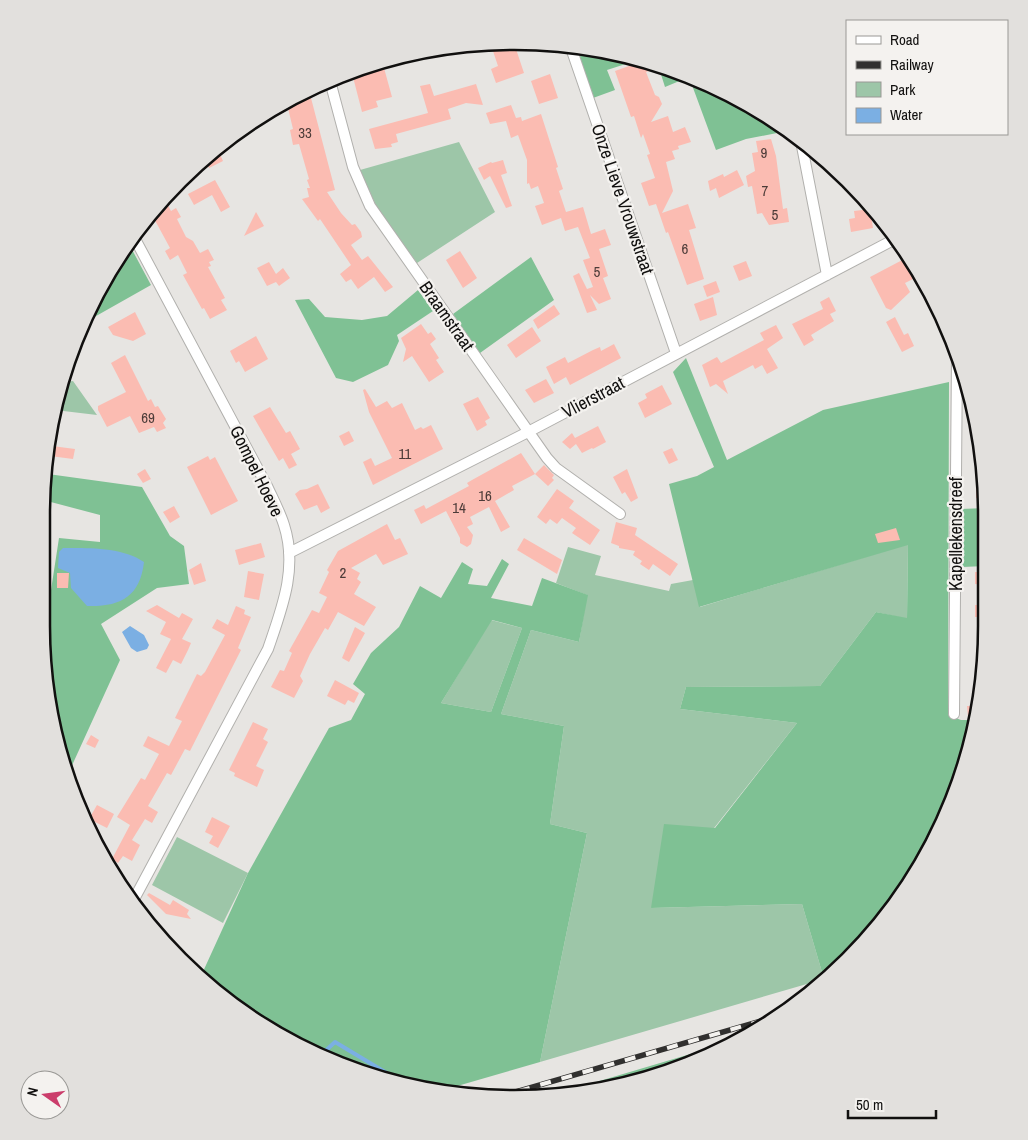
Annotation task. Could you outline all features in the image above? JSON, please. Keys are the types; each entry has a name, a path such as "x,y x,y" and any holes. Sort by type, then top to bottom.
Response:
{"street":[{"name":"Onze Lieve Vrouwstraat","path":"573,54 676,353"},
{"name":"Braamstraat","path":"332,87 353,167 370,206 528,432 556,468 620,514"},
{"path":"803,151 821,254 827,275"},
{"name":"Vlierstraat","path":"289,553 528,432 889,242"},
{"name":"Gompel Hoeve","path":"136,895 268,649 289,584 289,553 284,526 267,486 137,243"},
{"name":"Kapellekensdreef","path":"954,714 957,377"}],"green space":[{"path":"579,55 626,64 607,70 615,90 593,98"},
{"path":"661,74 680,81 665,87"},
{"path":"692,85 746,112 778,133 746,139 716,150"},
{"path":"459,142 495,212 417,263 377,208 360,170"},
{"path":"132,250 151,285 94,317 112,282"},
{"path":"531,257 554,300 480,353 453,314"},
{"path":"418,290 433,311 397,335 399,341 388,365 353,382 336,378 295,300 309,299 325,317 362,320 387,316"},
{"path":"686,358 727,460 823,410 949,382 948,715 961,720 968,720 943,804 916,858 900,884 863,932 822,973 802,904 651,908 664,824 715,828 797,723 680,709 686,687 820,686 876,612 907,618 908,545 699,607 669,484 697,476 714,467 673,372"},
{"path":"70,381 73,381 97,415 62,411"},
{"path":"52,475 142,487 170,536 184,546 189,584 157,588 101,624 120,660 72,765 59,717 54,687 51,656 50,596 59,538 100,542 100,515 50,502"},
{"path":"978,508 978,566 962,567 961,509"},
{"path":"908,544 907,619 876,612 820,686 686,687 680,709 797,723 651,908 802,904 822,973 810,983 540,1062 587,833 550,824 564,726 501,714 531,630 579,642 587,595 556,583 568,547 601,556 595,575 669,591 671,584 693,580 700,607"},
{"path":"502,559 509,564 491,598 532,606 542,578 588,595 579,642 531,630 501,714 564,726 550,824 587,833 540,1062 456,1086 394,1074 336,1055 282,1028 256,1012 203,971 248,873 329,728 351,720 365,694 353,684 371,653 399,627 420,586 441,598 462,562 473,569 468,584 487,586","holes":["492,620 522,628 491,712 441,703"]},
{"path":"491,620 522,628 491,712 441,703"},
{"path":"177,837 248,873 223,923 152,885"},
{"path":"700,1051 634,1074 592,1083"}],"water":[{"path":"63,548 105,549 126,553 135,557 144,562 138,584 133,592 118,602 99,606 87,606 71,588 70,573 58,568 59,552"},
{"path":"130,626 144,635 149,645 147,649 137,652 131,648 122,632"}],"building":[{"path":"516,50 524,73 496,83 491,69 498,66 493,51"},
{"path":"631,65 650,71 646,72 655,95 659,97 662,104 651,122 668,116 673,132 685,127 691,142 678,146 679,149 672,151 675,159 666,162 673,191 662,213 688,204 696,228 689,230 704,279 687,285 656,204 649,206 641,183 655,178 647,155 650,154 643,134 641,138 634,116 631,117 615,71"},
{"path":"384,69 392,97 376,101 378,107 362,112 354,79"},
{"path":"550,74 558,98 539,104 531,81"},
{"path":"430,84 434,96 476,84 483,105 466,103 448,109 451,119 396,134 398,142 391,144 392,147 375,149 369,129 428,113 420,86"},
{"path":"311,98 335,190 327,192 341,213 352,225 355,224 361,232 362,237 351,245 362,260 368,256 393,287 385,292 374,277 358,289 351,279 346,282 340,274 351,265 320,219 318,221 302,199 309,197 307,188 310,188 307,180 309,179 299,144 293,145 290,130 293,129 288,109"},
{"path":"511,105 516,118 521,117 522,121 541,114 558,167 556,168 563,189 559,191 566,212 583,207 591,234 605,229 611,245 599,249 608,276 603,278 611,299 599,304 590,295 597,310 587,313 573,276 579,273 587,289 593,287 583,260 590,258 578,227 565,231 561,218 542,225 535,206 544,203 538,186 531,189 529,183 527,184 527,160 518,135 511,138 506,121 490,124 486,113"},
{"path":"771,139 776,156 783,209 787,208 789,222 769,225 762,213 757,214 752,186 748,187 746,176 755,171 752,153 758,152 756,141"},
{"path":"220,155 223,161 209,168 208,165"},
{"path":"503,160 507,173 501,175 512,206 506,208 490,176 484,180 478,168 491,162"},
{"path":"737,170 744,185 719,198 716,188 710,191 708,181 723,174 724,177"},
{"path":"215,180 230,207 221,212 212,195 194,205 188,194"},
{"path":"168,205 171,211 176,208 181,217 177,219 186,237 193,241 200,253 208,249 214,260 209,262 211,266 208,267 225,298 221,300 227,310 210,319 204,308 202,309 183,275 187,273 178,255 170,260 165,251 170,248 155,221"},
{"path":"864,210 872,219 873,228 851,232 849,219 855,218 854,211"},
{"path":"256,212 264,226 244,236"},
{"path":"460,251 477,278 463,288 446,260"},
{"path":"902,260 914,279 905,283 910,292 891,310 886,308 870,277"},
{"path":"746,261 752,276 739,281 733,266"},
{"path":"269,262 276,274 283,268 290,278 279,286 276,282 267,286 257,268"},
{"path":"716,281 720,292 707,297 703,286"},
{"path":"713,297 717,315 700,321 694,304"},
{"path":"829,297 836,311 830,314 834,321 811,335 814,340 804,346 792,324 823,309 820,302"},
{"path":"554,305 560,314 538,329 533,320"},
{"path":"135,312 146,334 133,341 113,335 108,327"},
{"path":"895,317 904,335 908,333 914,346 902,352 886,322"},
{"path":"421,324 428,334 431,332 436,339 430,344 439,358 436,360 444,372 429,382 412,356 403,362 406,349 401,338"},
{"path":"776,325 783,338 767,349 778,368 767,374 762,365 755,369 753,365 723,381 728,394 716,384 710,387 702,365 717,357 721,363 764,340 760,333"},
{"path":"532,327 541,341 516,358 507,345"},
{"path":"256,336 268,359 245,372 239,361 236,363 230,351"},
{"path":"614,344 621,358 570,385 566,377 554,384 546,367 565,357 568,363 600,347 601,351"},
{"path":"125,355 148,401 151,399 155,407 158,406 166,419 163,423 166,428 157,432 154,427 139,433 130,416 107,427 98,410 98,406 126,392 111,363"},
{"path":"546,379 554,393 534,403 525,390"},
{"path":"662,385 672,404 645,418 638,403 647,398 645,394"},
{"path":"365,389 376,407 387,401 392,408 402,403 415,430 431,425 443,449 373,485 363,462 371,458 375,466 392,458 369,412 363,390"},
{"path":"478,397 490,418 485,421 487,425 477,431 463,404"},
{"path":"270,407 286,433 290,431 300,449 291,454 297,465 289,469 283,458 279,461 253,416"},
{"path":"598,426 606,442 593,449 582,453 576,444 570,449 562,442 572,433 575,438"},
{"path":"349,431 354,441 344,446 339,436"},
{"path":"55,446 75,449 73,459 54,456"},
{"path":"672,448 678,460 669,464 663,452"},
{"path":"521,453 535,474 512,486 514,490 495,501 510,527 501,532 489,507 470,517 473,524 467,527 473,535 471,544 467,547 460,543 460,538 446,511 421,524 414,510 424,505 426,509 469,486 467,483"},
{"path":"208,456 210,460 215,457 238,501 211,515 187,467"},
{"path":"544,465 554,475 552,478 554,480 548,486 535,474"},
{"path":"145,469 151,479 143,483 137,474"},
{"path":"627,469 638,498 631,502 625,492 622,494 613,477"},
{"path":"976,479 977,498 976,498"},
{"path":"318,484 330,508 321,513 317,505 304,510 295,494 300,490"},
{"path":"557,489 574,501 569,508 600,530 590,545 572,533 576,528 562,518 557,524 550,519 546,524 537,517"},
{"path":"174,506 180,517 170,523 163,512"},
{"path":"616,522 637,528 635,535 678,564 670,576 653,564 649,570 640,564 642,561 633,555 635,551 619,548 619,546 611,543"},
{"path":"387,524 395,540 400,538 408,554 383,565 376,554 351,568 360,573 357,579 361,582 354,594 376,607 364,626 338,612 328,630 325,628 310,654 300,676 303,681 294,698 271,687 280,670 284,671 292,653 289,651 312,610 319,613 327,597 319,593 329,572 327,570 338,551"},
{"path":"896,528 900,540 878,543 875,534"},
{"path":"524,538 562,560 557,574 517,550"},
{"path":"261,543 265,557 239,565 235,550"},
{"path":"201,563 206,581 194,585 189,570"},
{"path":"248,571 264,574 259,600 244,597"},
{"path":"975,572 978,572 978,584 975,584"},
{"path":"57,573 69,573 68,588 57,588"},
{"path":"157,605 179,618 182,613 193,619 182,639 191,643 181,664 173,660 166,673 156,668 171,639 160,634 166,622 146,611"},
{"path":"975,605 978,605 978,617 975,617"},
{"path":"236,606 245,610 244,614 251,617 238,648 241,650 190,751 185,749 171,775 167,773 148,806 158,812 152,823 145,819 132,840 140,845 132,861 123,856 118,863 112,858 130,825 117,817 141,778 145,780 159,754 143,746 148,736 169,746 182,721 175,718 197,674 201,676 205,672 225,635 212,628 217,619 228,625"},
{"path":"355,627 365,633 349,662 342,658"},
{"path":"335,680 359,693 354,703 348,700 345,705 327,696"},
{"path":"967,706 971,706 969,717"},
{"path":"253,722 268,729 263,739 268,742 256,766 264,770 257,787 234,776 235,773 229,770"},
{"path":"91,735 99,740 95,748 86,744"},
{"path":"97,805 114,814 107,828 93,821 91,816"},
{"path":"212,817 230,826 218,848 209,843 213,836 205,832"},
{"path":"149,893 170,905 173,900 189,910 187,914 191,919 166,914 147,895"}],"waterway":[{"path":"326,1050 335,1042 382,1070"}],"railway":[{"path":"523,1090 754,1023"}]}
